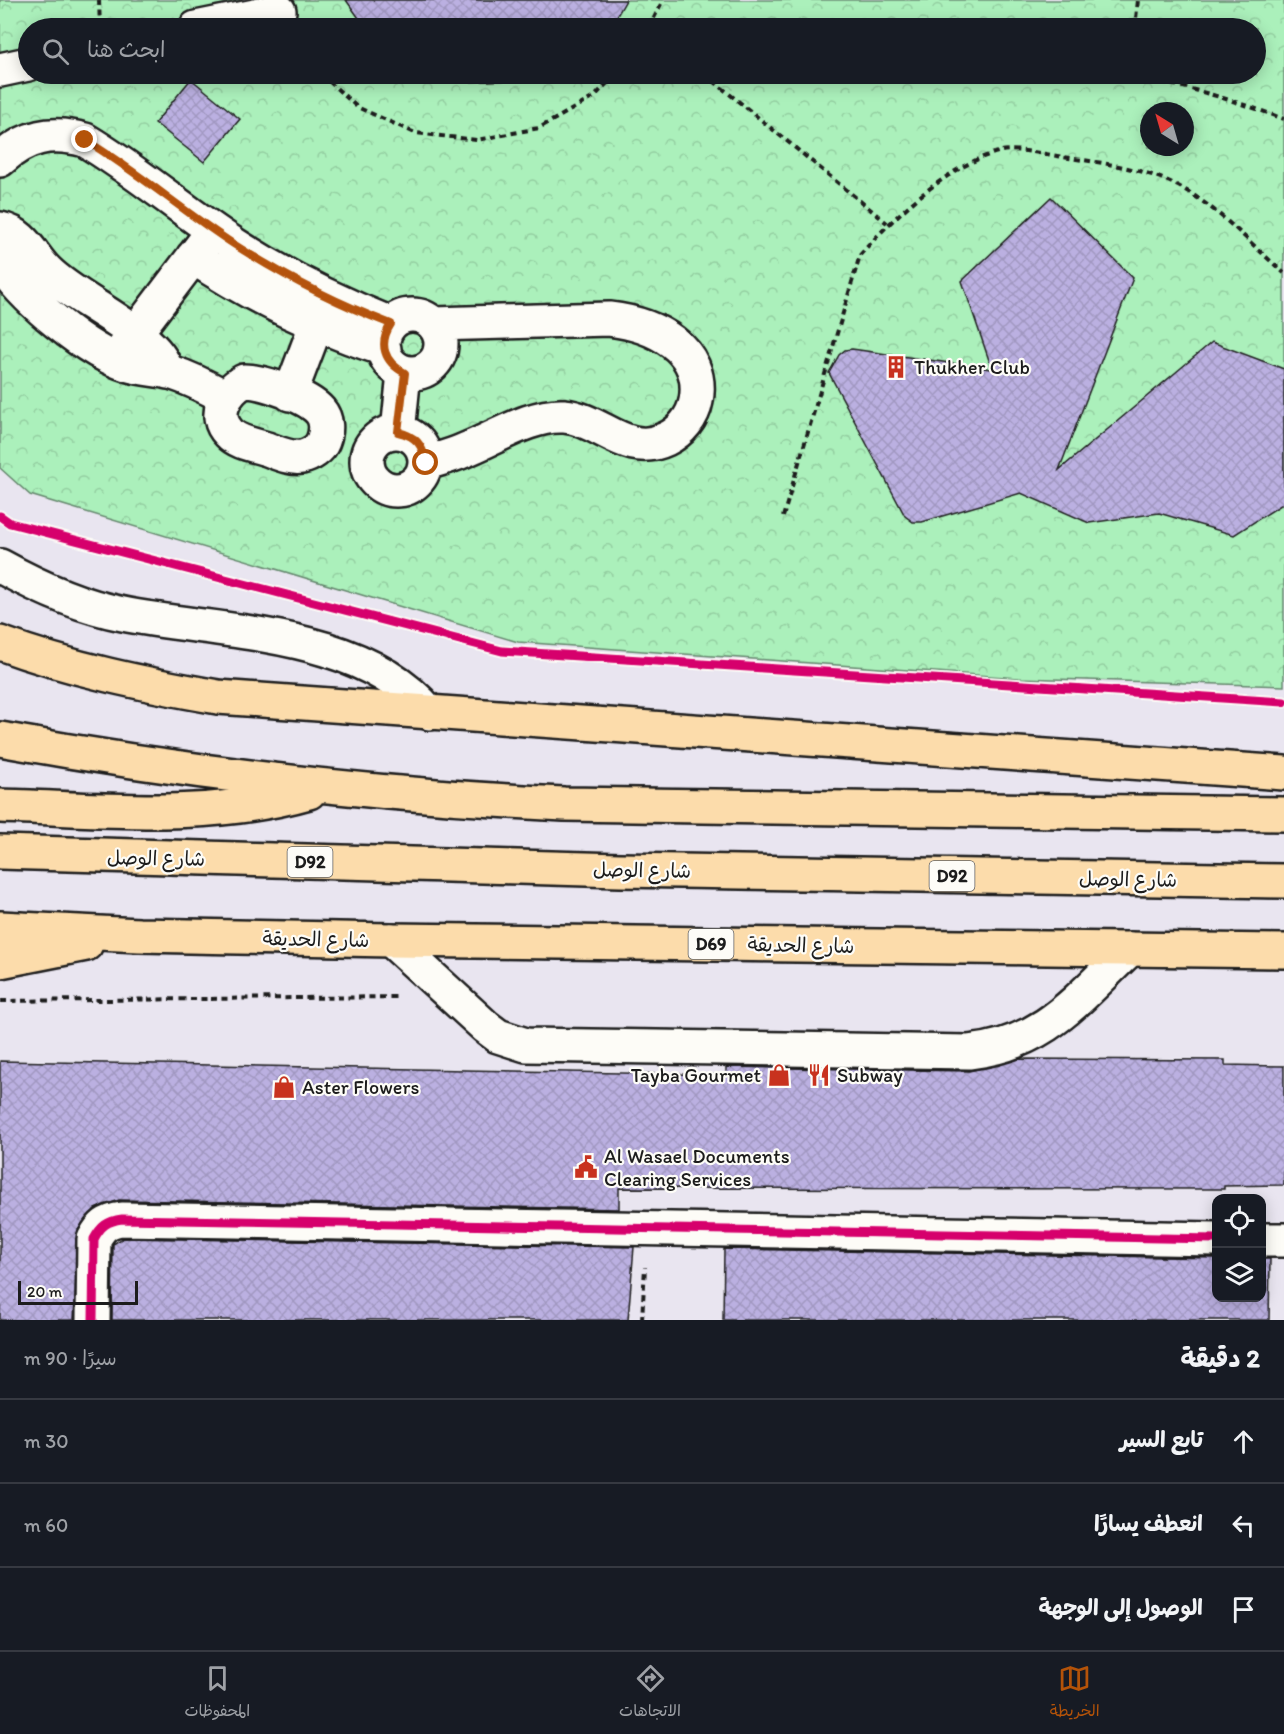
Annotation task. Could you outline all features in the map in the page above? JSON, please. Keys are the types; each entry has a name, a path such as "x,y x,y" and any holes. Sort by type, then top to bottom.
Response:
{"main road":[{"path":"0,643 57,664 142,684 218,697 1284,773"},
{"path":"0,739 325,787 564,804 1284,814"},
{"path":"0,806 188,812 257,804 325,787"},
{"name":"شارع الوصل","path":"0,852 620,870 1284,881"},
{"path":"0,928 139,935"},
{"path":"0,961 62,947 139,935"},
{"name":"شارع الحديقة","path":"139,935 1130,949 1281,955"}],"street":[{"path":"245,18 279,11"},
{"path":"0,70 18,66"},
{"path":"0,160 12,149 29,139 47,135 67,135 85,140 213,230 280,273 322,311 393,348 416,374 434,364 441,344 434,324"},
{"path":"0,229 18,236 27,243 40,263 47,293 83,341 115,360 141,368 167,372 207,386 225,397"},
{"path":"115,360 213,230"},
{"path":"193,257 267,302 322,311"},
{"path":"0,262 20,289 47,293 135,334 159,353 167,372"},
{"path":"290,394 322,311"},
{"path":"398,432 393,348 408,315 417,315 434,324 609,319 629,321 659,333 682,349 691,360 698,389 696,405 684,424 667,439 652,444 637,445 622,441 575,418 555,417 530,423 462,452 426,463"},
{"path":"244,381 257,381 290,394 320,411 325,421 326,433 322,444 314,453 291,458 240,440 229,433 223,422 221,410 225,397 233,387 244,381"},
{"path":"398,432 409,435 418,442 424,452 426,463 416,483 406,489 394,491 374,481 367,460 369,449 387,434 398,432"},
{"path":"0,566 30,582 75,600 121,614 254,633 312,646 384,673 401,684 430,713"},
{"path":"391,940 498,1036 526,1045 969,1052 994,1049 1019,1042 1042,1029 1130,949"},
{"path":"93,1320 94,1239 100,1228 110,1221 1212,1239"},
{"path":"1266,1240 1284,1240"}],"path":[{"path":"99,0 100,18"},
{"path":"654,18 663,0"},
{"path":"1135,18 1138,0"},
{"path":"332,84 357,107 415,133 477,140 539,128 594,97 606,84"},
{"path":"717,84 887,223"},
{"path":"1166,84 1232,100 1284,119"},
{"path":"783,517 860,255 887,223 928,190 984,158 1003,150 1033,153 1121,167 1155,176 1185,190 1211,207 1284,273"},
{"path":"0,1001 453,997"},
{"path":"642,1320 646,1228"}],"green space":[{"path":"0,0 1284,0 1284,686 1019,678 518,642 30,495 0,468"}],"building":[{"path":"346,0 626,0 616,18 359,18"},
{"path":"187,84 197,84 240,119 204,162 155,123"},
{"name":"Thukher Club","path":"1051,197 1133,278 1059,470 1212,342 1284,369 1284,503 1234,535 1159,513 1089,523 1021,493 922,522 913,522 905,516 829,373 839,355 845,350 852,349 992,369 962,281"},
{"path":"1019,1059 1225,1060 1225,1065 1284,1066 1284,1185 1224,1186 1224,1189 619,1188 619,1209 119,1200 95,1209 78,1230 74,1320 0,1320 0,1061 726,1075 726,1067 969,1071"},
{"path":"123,1238 634,1247 628,1320 112,1320 113,1244"},
{"path":"724,1249 1212,1258 1212,1302 1266,1302 1266,1259 1270,1259 1269,1320 723,1320"}],"cycle path":[{"path":"0,516 10,523 502,651 1284,702"},
{"path":"93,1320 94,1239 105,1225 122,1219 1212,1239"}],"place":[{"name":"Thukher Club","path":"896,367"},
{"name":"Tayba Gourmet","path":"779,1075"},
{"name":"Subway","path":"819,1075"},
{"name":"Aster Flowers","path":"284,1087"},
{"name":"Al Wasael Documents Clearing Services","path":"586,1167"}],"route":[{"path":"85,140 213,230 280,273 327,297 391,324 383,340 387,360 394,368 405,373 398,432 409,435 418,442 424,452 426,463"}]}
